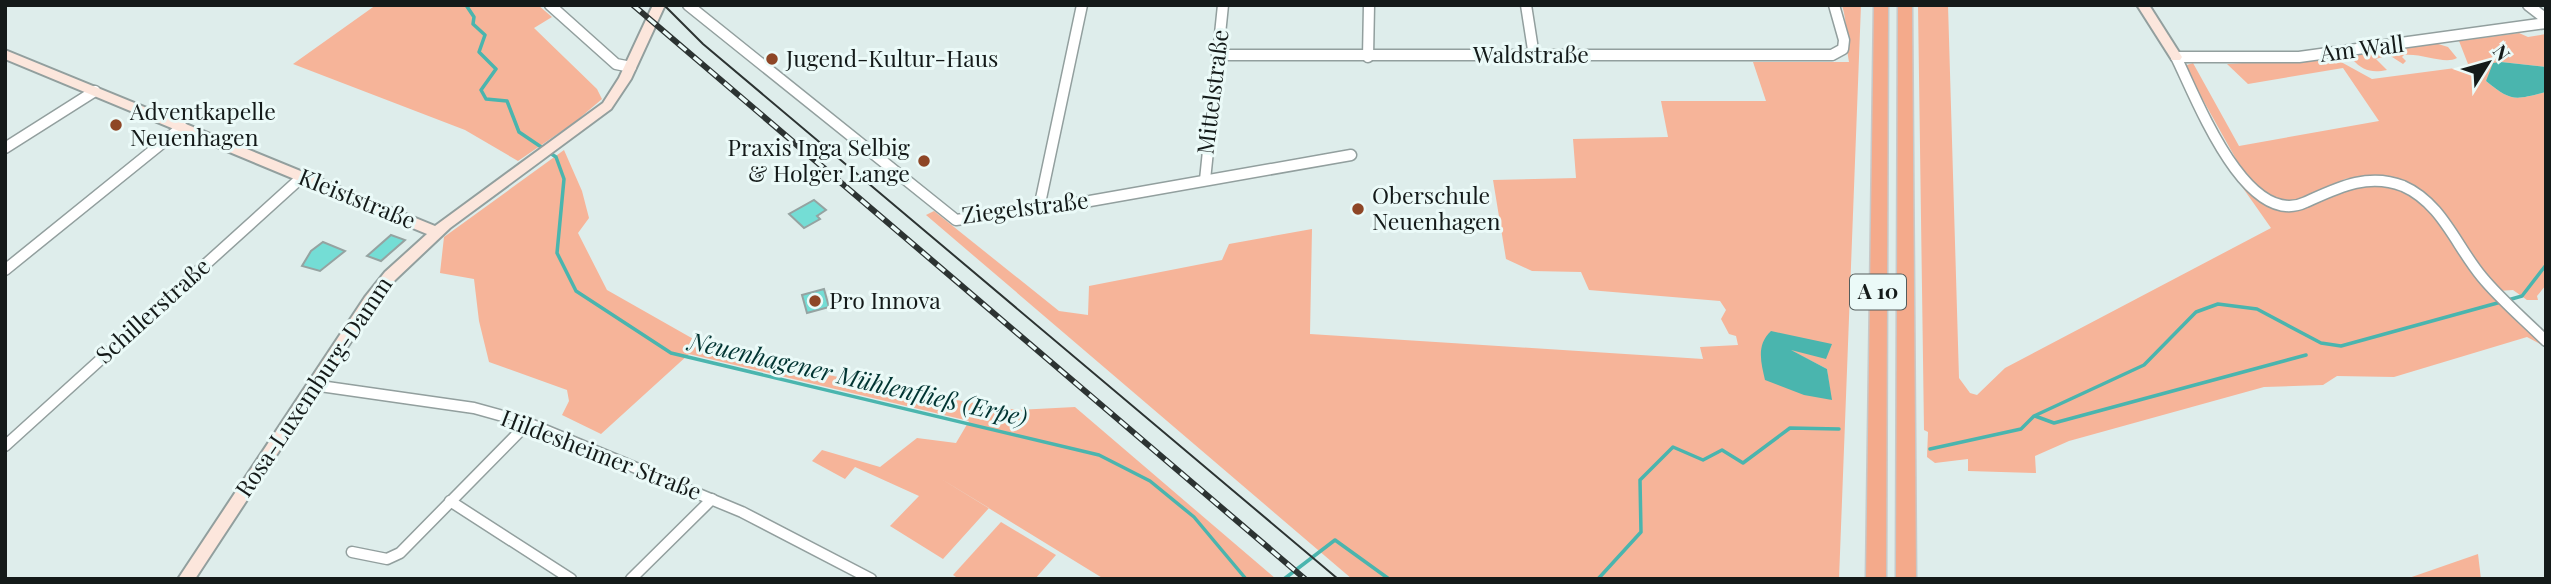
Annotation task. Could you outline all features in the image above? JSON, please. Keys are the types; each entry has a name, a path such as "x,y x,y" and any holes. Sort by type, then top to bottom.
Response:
{"highway":[{"name":"A 10","path":"1876,579 1881,5"},
{"name":"A 10","path":"1905,5 1906,579"}],"main road":[{"name":"Rosa-Luxemburg-Damm","path":"186,579 381,286 436,232 607,106 631,67 659,5"},
{"path":"2143,5 2176,57"},
{"name":"Kleiststraße","path":"5,54 436,232"}],"street":[{"path":"550,5 616,64 631,67"},
{"name":"Ziegelstraße","path":"688,5 949,217 963,220 1351,155"},
{"path":"1039,208 1082,5"},
{"name":"Mittelstraße","path":"1205,180 1223,5"},
{"path":"1368,5 1368,57"},
{"path":"1526,5 1534,56"},
{"name":"Waldstraße","path":"1217,55 1820,56 1832,55 1843,49 1844,40 1834,5"},
{"path":"2528,5 2546,21"},
{"name":"Am Wall","path":"2176,57 2299,57 2546,21"},
{"path":"2176,57 2235,171 2258,197 2286,207 2299,206 2355,181 2385,181 2403,186 2436,209 2470,263 2546,341"},
{"path":"5,148 95,91"},
{"path":"5,270 182,127"},
{"name":"Schillerstraße","path":"5,446 302,177"},
{"name":"Hildesheimer Straße","path":"313,385 474,408 528,423 712,499 871,579"},
{"path":"352,552 387,559 400,552 528,423"},
{"path":"631,579 712,499"},
{"path":"450,501 571,579"}],"shaded area":[{"path":"376,5 538,5 552,17 534,28 597,89 602,99 575,122 518,161 465,130 293,64"},
{"path":"1842,5 1861,5 1839,579 1352,579 926,215 934,211 1059,311 1088,315 1089,286 1222,260 1229,244 1312,229 1310,334 1703,359 1700,347 1738,345 1736,336 1729,334 1721,319 1726,310 1720,301 1589,290 1581,272 1532,271 1506,259 1493,180 1576,178 1573,139 1668,137 1661,101 1766,101 1753,62 1849,62","holes":["1771,331 1788,349 1827,369 1831,400"]},
{"path":"1918,5 1948,5 1959,378 1970,393 1977,395 2005,368 2271,228 2238,181 2258,200 2276,208 2294,208 2347,188 2366,184 2392,186 2407,192 2431,211 2471,269 2528,324 2546,347 2527,337 2394,377 2337,376 2323,385 2264,387 2069,441 2035,456 2036,473 1968,471 1968,459 1935,463 1927,457 1928,432 1924,430"},
{"path":"2519,33 2528,37 2546,34 2546,67 2501,62 2486,81 2508,96 2520,98 2546,92 2546,285 2537,296 2538,300 2527,300 2513,290 2498,291 2469,256 2439,208 2423,194 2386,178 2363,176 2345,179 2295,202 2282,203 2251,186 2184,66 2193,63 2239,146 2379,121 2343,68 2248,84 2227,64 2332,57 2372,79 2463,67 2468,64 2459,41"},
{"path":"2435,43 2448,47 2457,58 2446,60 2404,55 2402,57 2406,61 2403,64 2389,55 2376,59 2387,70 2377,71 2364,69 2352,59 2354,53"},
{"path":"564,150 582,191 589,218 578,233 607,290 711,349 902,391 1017,410 1075,407 1276,579 1104,579 989,508 943,559 890,526 919,496 855,467 845,479 812,461 822,450 880,467 917,438 956,443 969,421 689,354 601,434 562,415 569,401 567,390 489,362 479,321 474,279 440,273 444,237"},
{"path":"1001,522 1056,555 1035,579 959,579 953,575"},
{"path":"2478,554 2481,579 2406,579"}],"water":[{"path":"2493,63 2546,67 2546,92 2520,98 2502,93 2486,81"},
{"path":"1771,331 1832,344 1826,359 1791,350 1827,369 1832,400 1804,395 1765,380 1761,348"}],"building":[{"path":"814,200 826,210 817,216 820,219 804,228 789,214"},
{"path":"391,235 405,240 381,261 367,256"},
{"path":"323,242 345,251 320,271 302,266 311,251"},
{"name":"Pro Innova","path":"824,289 829,307 807,313 802,295"}],"waterway":[{"name":"Neuenhagener Mühlenfließ (Erpe)","path":"466,5 474,17 473,24 485,35 479,52 496,69 481,90 486,99 507,101 519,132 556,157 564,179 557,253 576,291 671,353 1099,455 1150,481 1194,517 1246,579"},
{"name":"Neuenhagener Mühlenfließ (Erpe)","path":"2508,300 2522,296 2546,265"},
{"name":"Neuenhagener Mühlenfließ (Erpe)","path":"1930,449 2021,429 2034,416 2144,365 2196,312 2218,304 2257,309 2321,343 2341,346 2501,302"},
{"path":"2035,416 2054,423 2306,355"},
{"name":"Neuenhagener Mühlenfließ (Erpe)","path":"1598,579 1641,532 1640,480 1673,447 1703,460 1722,450 1743,463 1790,428 1839,429"},
{"name":"Neuenhagener Mühlenfließ (Erpe)","path":"1284,579 1335,540 1389,579"}],"tram line":[{"path":"664,5 703,44 1338,579"}],"railway":[{"path":"633,5 1305,579"}],"place":[{"name":"Jugend-Kultur-Haus","path":"772,59"},
{"name":"Adventkapelle Neuenhagen","path":"116,125"},
{"name":"Praxis Inga Selbig & Holger Lange","path":"924,161"},
{"name":"Oberschule Neuenhagen","path":"1358,209"},
{"name":"Pro Innova","path":"815,301"}]}
